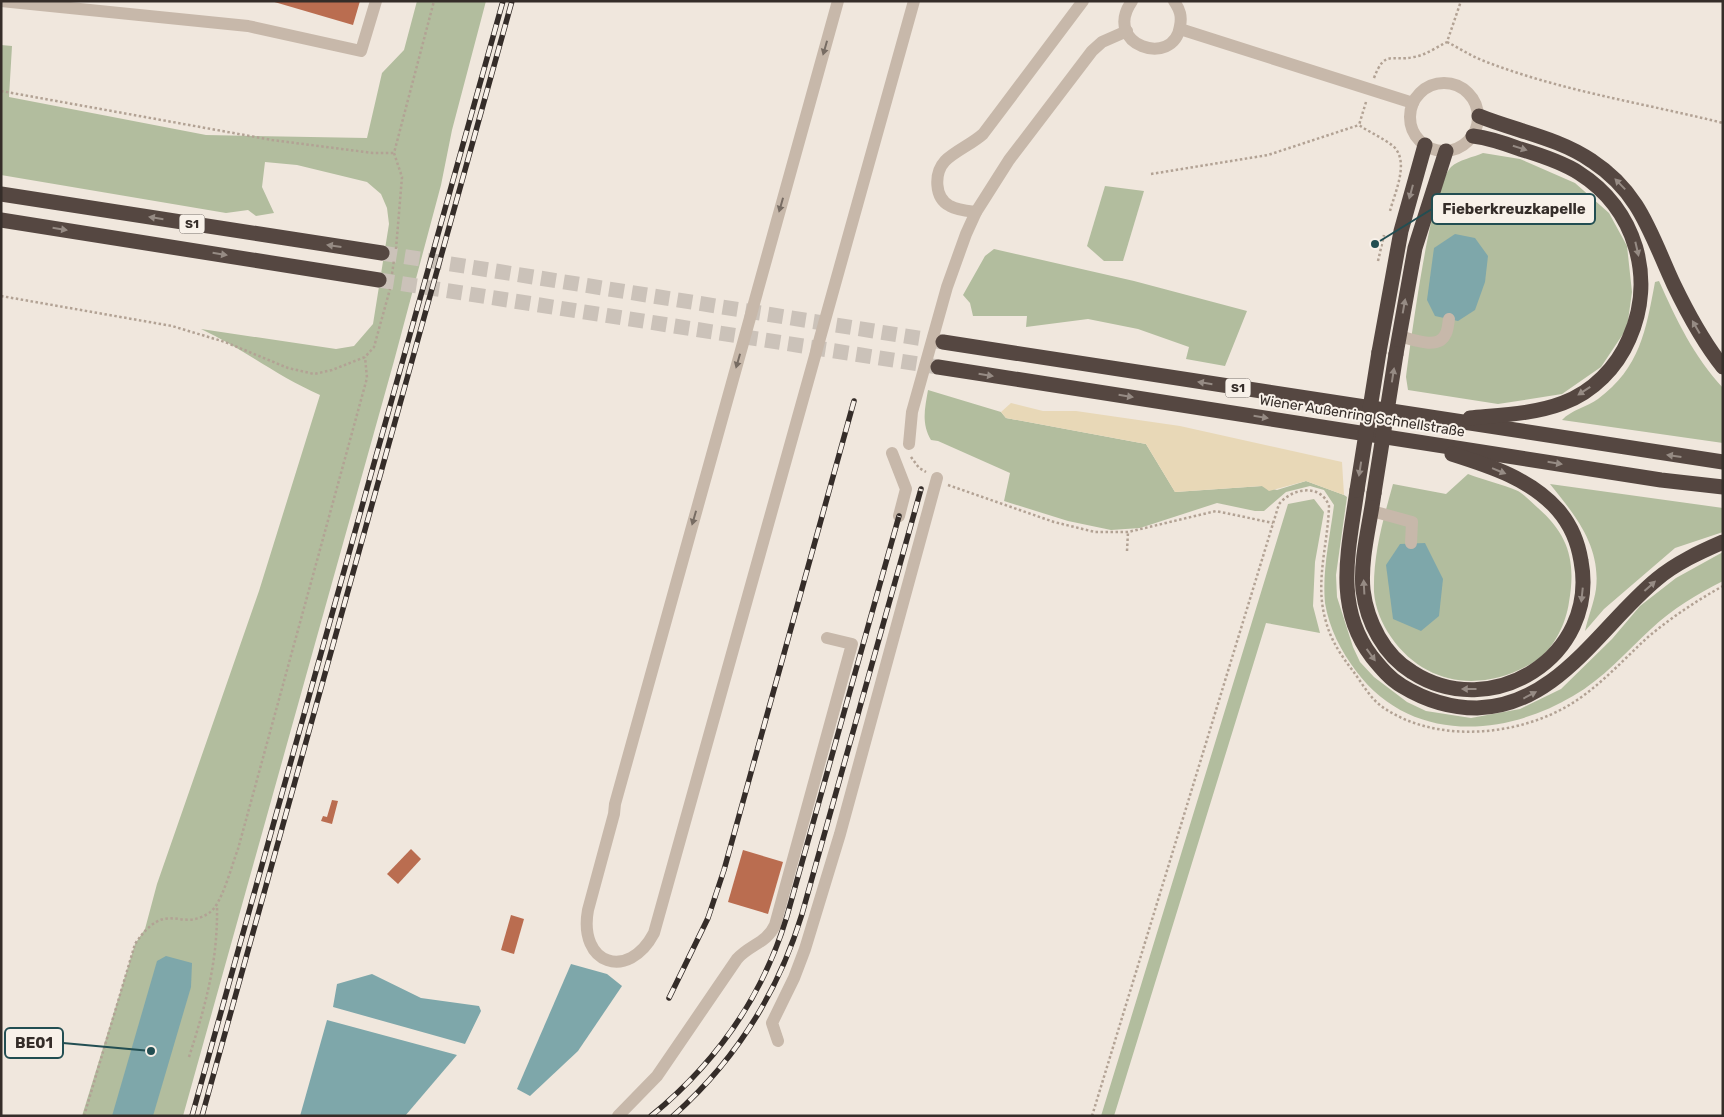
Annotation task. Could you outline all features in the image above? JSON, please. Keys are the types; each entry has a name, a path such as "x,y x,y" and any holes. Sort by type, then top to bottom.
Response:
{"highway":[{"path":"1479,116 1573,150 1590,159 1618,181 1645,218 1688,314 1705,343 1723,367"},
{"path":"1444,420 1538,410 1564,403 1583,393 1604,377 1624,350 1635,326 1641,303 1642,272 1636,244 1620,212 1594,184 1579,173 1534,153 1485,137 1473,136"},
{"path":"1425,145 1401,231 1379,352 1346,572 1346,596 1358,635 1382,669 1397,684 1418,696 1442,704 1466,708 1490,708 1514,703 1534,693 1571,666 1625,609 1658,578 1699,552 1723,542"},
{"path":"1403,439 1482,464 1509,475 1534,490 1557,509 1569,525 1578,547 1583,572 1583,595 1578,617 1569,638 1550,660 1527,676 1496,687 1471,690 1445,688 1423,680 1403,667 1381,642 1367,612 1363,589 1364,567 1374,493 1415,248 1446,151"},
{"name":"S1","path":"1,194 382,254"},
{"name":"S1","path":"1,220 387,280"},
{"name":"Wiener Außenring Schnellstraße","path":"943,342 1723,462"},
{"name":"Wiener Außenring Schnellstraße","path":"938,367 1661,480 1723,487"}],"lane":[{"path":"1,1 248,26 361,51 376,1"},
{"path":"838,1 623,775 588,910 585,926 588,939 593,949 609,961 619,962 634,958 646,949 654,933 914,1"},
{"path":"976,212 949,206 944,200 937,184 939,170 951,156 967,148 983,134 1083,1"},
{"path":"1132,1 1125,18 1127,31 1135,43 1154,49 1172,43 1180,29 1181,17 1174,1"},
{"path":"1180,29 1413,103"},
{"path":"908,444 912,412 947,287 976,212 1009,160 1092,51 1102,42 1127,31"},
{"path":"1445,82 1455,84 1472,96 1479,116 1473,136 1461,146 1446,151 1425,145 1417,138 1412,128 1410,117 1413,103 1424,89 1434,84 1445,82"},
{"path":"1399,336 1428,343 1438,342 1445,337 1449,319"},
{"path":"892,453 906,489 899,516"},
{"path":"778,1042 772,1023 794,978 805,949 840,834 937,478"},
{"path":"1372,511 1412,522 1412,543"},
{"path":"618,1116 657,1076 737,959 750,948 767,938 775,925 852,644 827,638"}],"path":[{"path":"1,296 172,326 225,342 288,368 314,374 332,370 364,357 374,347 380,333 387,280 399,228 402,176 394,153 434,1"},
{"path":"1359,125 1369,90 1380,64 1388,57 1414,57 1447,42 1461,1"},
{"path":"1447,42 1482,61 1557,85 1645,103 1723,123"},
{"path":"1,91 272,140 373,153 394,153"},
{"path":"1151,174 1268,155 1359,125"},
{"path":"1359,125 1393,147 1399,155 1402,165 1390,213"},
{"path":"1378,261 1385,232"},
{"path":"84,1116 134,944 145,929 154,922 165,918 192,919 209,913 217,904 238,849 367,378 364,357"},
{"path":"1092,1116 1279,504 1292,493 1305,490 1314,491 1327,499 1329,506 1329,524 1321,574 1321,595 1330,637 1355,674 1383,708 1398,716 1434,728 1455,732 1473,732 1514,726 1536,721 1566,707 1602,681 1648,638 1685,608 1723,586"},
{"path":"1001,505 1054,522 1095,532 1128,532 1216,512 1273,523"},
{"path":"1127,551 1128,532"},
{"path":"189,1057 209,992 218,935 217,904"}],"green space":[{"path":"417,1 486,1 452,130 441,185 394,361 183,1116 82,1116 135,944 145,929 157,884 259,591 320,395 289,380 201,329 336,349 354,346 373,324 389,224 387,208 381,194 367,182 297,165 265,162 262,187 274,213 256,216 248,210 226,213 1,175 1,45 12,46 9,97 206,135 367,138 382,73 404,50"},
{"path":"1483,153 1520,159 1575,183 1609,213 1627,246 1632,292 1627,328 1601,367 1562,394 1498,404 1408,390 1406,377 1422,266 1443,181 1451,167"},
{"path":"1105,186 1144,191 1123,261 1104,261 1087,246"},
{"path":"994,249 1134,281 1247,311 1225,366 1186,359 1189,347 1138,329 1088,319 1026,327 1027,316 973,316 970,303 963,295 985,256"},
{"path":"1659,281 1694,351 1723,388 1723,443 1562,420 1598,399 1623,374 1639,347 1655,282"},
{"path":"928,390 1001,412 1006,418 1146,444 1175,492 1262,486 1277,490 1306,481 1344,495 1347,497 1336,575 1337,597 1353,647 1360,662 1374,677 1407,702 1426,711 1471,718 1520,709 1561,689 1612,639 1640,606 1676,578 1723,552 1723,581 1676,608 1594,682 1573,696 1546,710 1517,720 1487,726 1458,726 1430,722 1403,711 1378,694 1356,671 1336,639 1329,621 1324,591 1325,566 1334,505 1324,490 1310,486 1286,492 1264,511 1255,511 1217,503 1140,528 1111,530 1068,521 1004,501 1010,473 938,441 931,440 925,421"},
{"path":"1468,474 1518,491 1549,518 1557,528 1568,550 1571,574 1571,588 1565,618 1559,634 1543,655 1518,671 1498,678 1478,681 1458,680 1439,675 1422,667 1405,654 1385,627 1377,610 1374,592 1377,551 1393,484 1446,494"},
{"path":"1550,484 1723,508 1723,532 1675,548 1604,609 1585,631 1596,589 1594,559 1590,545 1577,520"},
{"path":"1314,499 1324,512 1315,562 1313,606 1320,633 1266,623 1114,1116 1101,1116 1288,504"}],"sand":[{"path":"1011,403 1043,411 1076,411 1180,426 1342,462 1344,495 1306,481 1269,491 1262,486 1175,492 1146,444 1006,418 1001,412"}],"water":[{"path":"1455,234 1475,238 1488,256 1485,282 1475,310 1458,321 1435,316 1427,300 1434,248"},
{"path":"1425,543 1443,579 1439,616 1421,631 1393,619 1386,565 1400,544"},
{"path":"166,956 192,963 191,987 153,1116 112,1116 157,961"},
{"path":"571,964 607,974 622,986 578,1051 530,1096 517,1089"},
{"path":"372,974 421,998 479,1006 481,1011 465,1044 333,1007 337,984"},
{"path":"327,1020 457,1055 405,1116 300,1116"}],"building":[{"path":"271,1 360,1 353,25"},
{"path":"332,800 338,801 332,824 321,821 323,816 327,817"},
{"path":"411,849 421,859 398,884 387,874"},
{"path":"743,850 783,862 768,914 728,902"},
{"path":"511,915 524,919 514,954 501,950"}],"tunnel":[{"path":"382,253 943,342"},
{"path":"379,280 938,367"}],"railway":[{"path":"192,1116 503,1"},
{"path":"202,1116 512,1"},
{"path":"669,998 708,918 724,870 854,401"},
{"path":"673,1116 695,1095 735,1049 767,998 792,943 802,914 921,489"},
{"path":"651,1116 675,1095 716,1051 751,1000 765,974 777,945 787,916 899,516"}],"place":[{"name":"Fieberkreuzkapelle","path":"1375,244"},
{"name":"BE01","path":"151,1051"}]}
